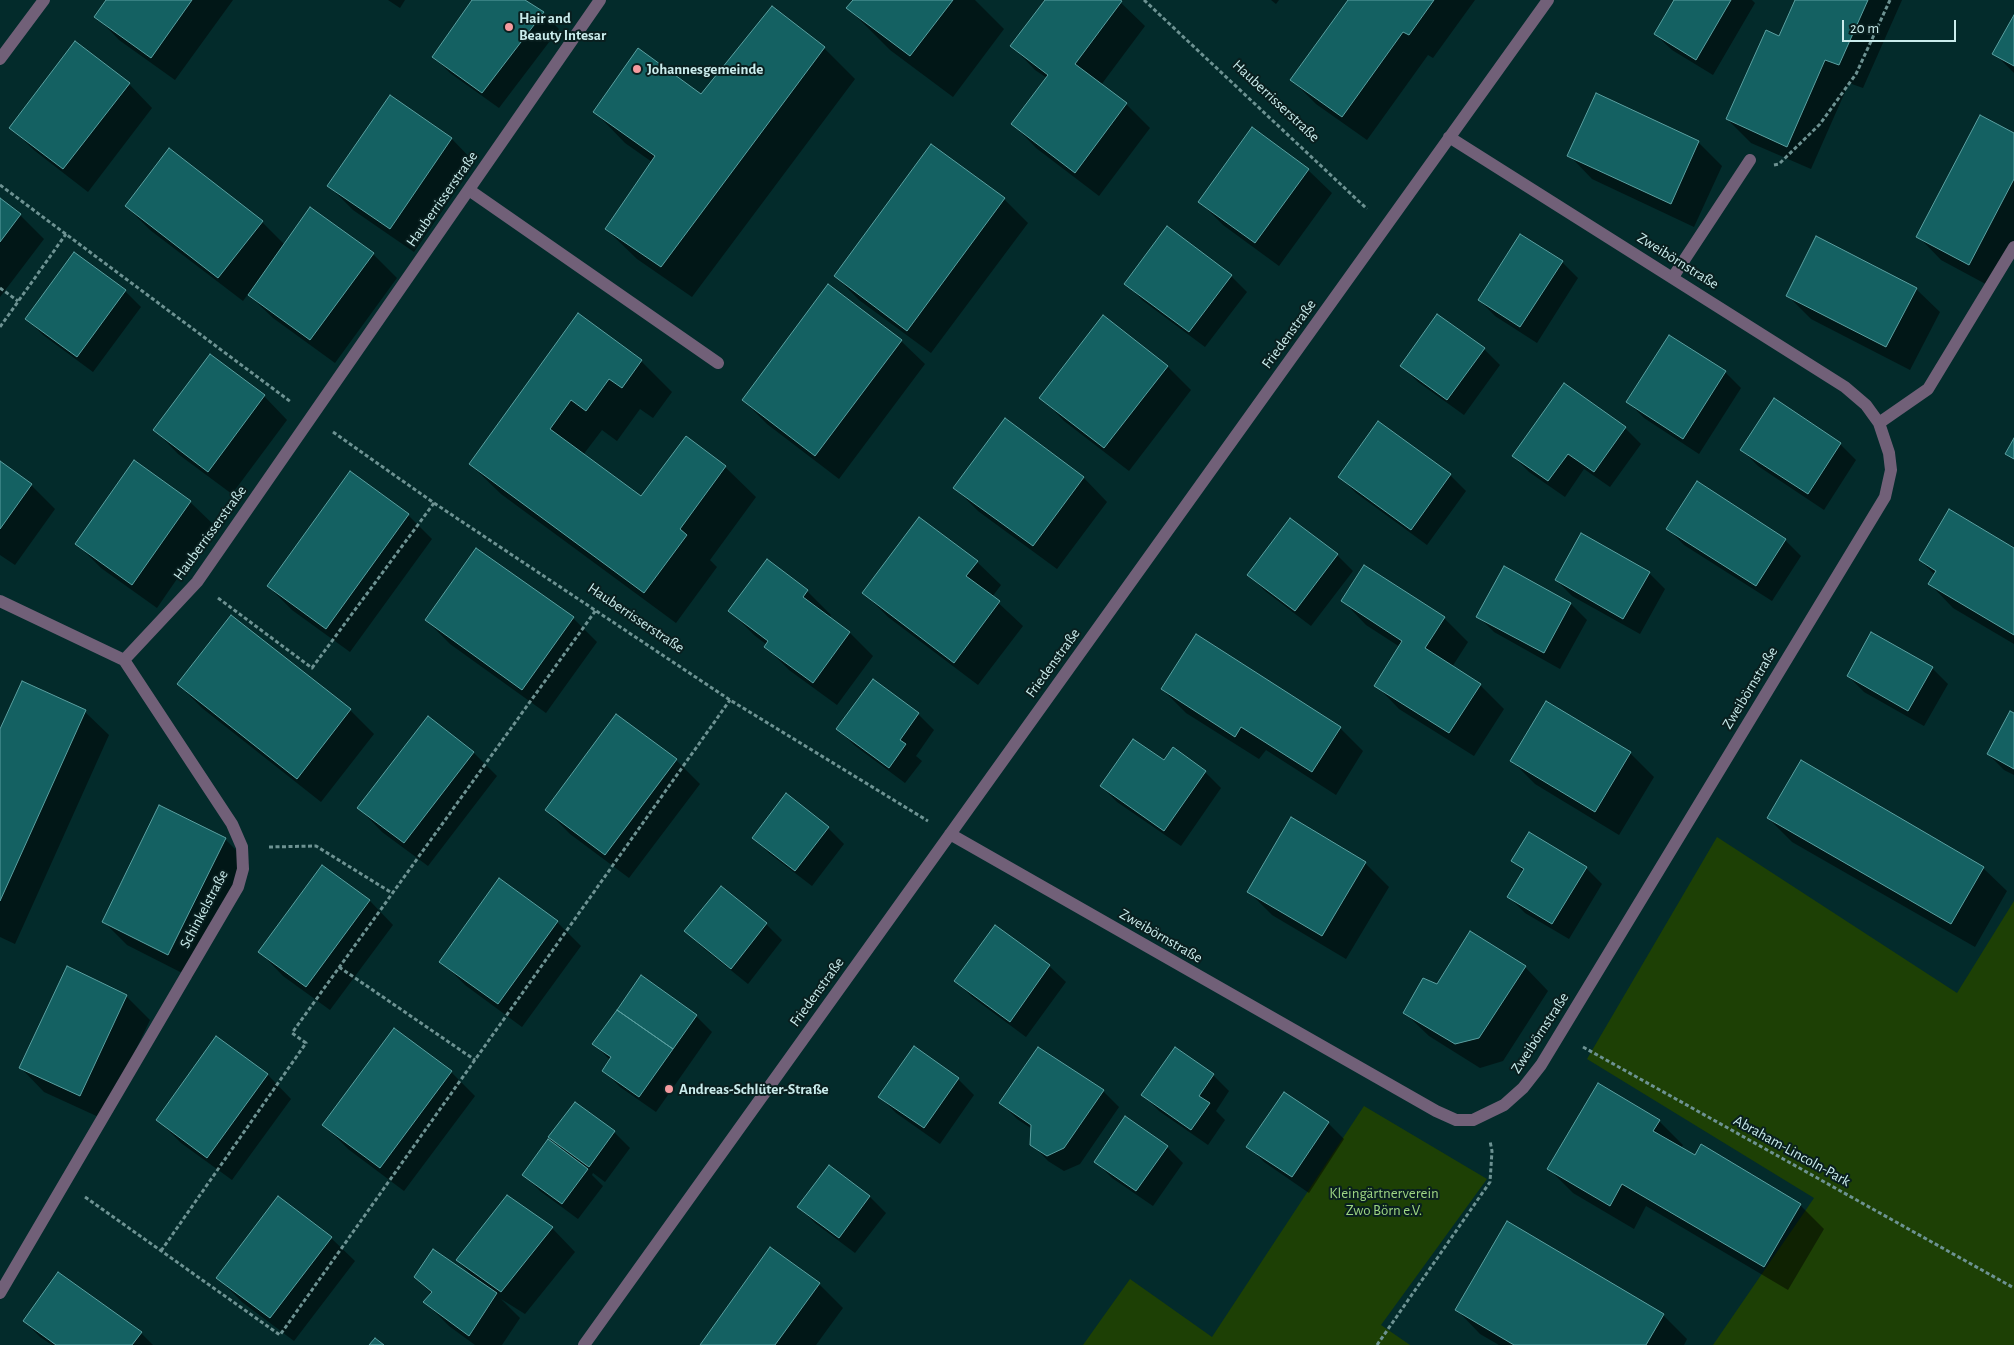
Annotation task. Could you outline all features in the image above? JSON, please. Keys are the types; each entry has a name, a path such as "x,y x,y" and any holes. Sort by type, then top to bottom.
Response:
{"street":[{"path":"0,59 44,0"},
{"name":"Hauberrisserstraße","path":"124,660 197,582 600,0"},
{"name":"Friedenstraße","path":"584,1345 1548,0"},
{"name":"Zweibörnstraße","path":"950,834 1436,1111 1456,1120 1473,1120 1486,1116 1504,1105 1523,1088 1541,1065 1885,496 1891,470 1889,453 1879,423 1866,405 1845,387 1449,137"},
{"path":"1673,277 1750,160"},
{"path":"469,190 718,363"},
{"path":"1879,423 1928,389 2014,247"},
{"path":"0,601 124,660"},
{"name":"Schinkelstraße","path":"0,1294 238,887 243,869 242,847 232,824 124,660"}],"path":[{"name":"Hauberrisserstraße","path":"1144,0 1386,227"},
{"path":"1742,172 1779,164 1820,124 1856,74 1890,0"},
{"path":"0,185 311,417"},
{"path":"0,327 66,234"},
{"path":"0,288 18,301"},
{"name":"Hauberrisserstraße","path":"311,417 434,503 730,700 950,834"},
{"path":"197,582 312,668 434,503"},
{"path":"161,1251 306,1043 292,1033 596,610"},
{"path":"91,1201 280,1335 730,700"},
{"path":"298,846 316,846 392,893"},
{"path":"339,967 475,1060"},
{"name":"Abraham-Lincoln-Park","path":"1560,1034 2014,1288"},
{"path":"1377,1345 1490,1182 1492,1151 1486,1116"}],"green space":[{"path":"1717,837 1957,993 2014,901 2014,1345 1713,1345 1814,1198 1587,1059"},
{"name":"Kleingärtnerverein Zwo Börn e.V.","path":"1364,1106 1487,1179 1381,1325 1410,1345 1083,1345 1130,1279 1212,1337"}],"building":[{"path":"106,0 192,0 151,58 94,17"},
{"path":"472,0 525,0 544,12 482,93 432,57"},
{"path":"853,0 953,0 910,56 846,8"},
{"path":"1045,0 1122,1 1075,64 1127,103 1075,173 1011,124 1048,75 1010,46"},
{"path":"1348,0 1434,0 1409,35 1403,32 1342,117 1290,80"},
{"path":"1674,0 1731,0 1696,60 1654,34"},
{"path":"1795,0 1868,0 1839,65 1825,60 1787,147 1726,119 1766,30 1779,36"},
{"path":"772,6 825,47 661,267 605,229 655,156 593,112 638,48 701,94"},
{"path":"2014,15 2014,66 1992,54"},
{"path":"75,41 130,83 63,169 9,128"},
{"path":"1596,93 1699,141 1671,204 1567,156"},
{"path":"390,95 452,138 390,229 327,186"},
{"path":"1980,115 2014,133 2014,179 1969,265 1916,237"},
{"path":"1252,127 1309,169 1255,243 1198,202"},
{"path":"931,144 1005,198 907,331 834,276"},
{"path":"169,148 263,221 218,278 125,206"},
{"path":"0,198 21,214 0,242"},
{"path":"310,207 374,253 310,340 248,295"},
{"path":"1167,226 1232,275 1189,332 1124,284"},
{"path":"1520,234 1563,261 1520,327 1478,300"},
{"path":"1816,236 1917,288 1886,347 1786,296"},
{"path":"74,252 126,290 77,357 25,319"},
{"path":"828,284 902,340 815,456 742,400"},
{"path":"578,313 642,360 622,388 609,379 586,411 571,400 550,429 641,496 686,436 726,466 680,529 687,535 644,593 469,464"},
{"path":"1437,314 1485,348 1447,400 1400,366"},
{"path":"1103,315 1168,366 1104,448 1039,398"},
{"path":"1669,335 1726,371 1683,439 1626,402"},
{"path":"210,354 265,395 208,472 153,430"},
{"path":"1564,383 1626,427 1594,472 1568,454 1548,481 1512,456"},
{"path":"1774,398 1841,443 1808,494 1740,450"},
{"path":"1005,418 1084,477 1033,546 953,488"},
{"path":"1378,421 1451,474 1411,530 1338,477"},
{"path":"2014,438 2014,459 2005,454"},
{"path":"134,460 191,501 132,585 75,544"},
{"path":"0,461 32,484 0,529"},
{"path":"350,471 409,514 326,629 267,586"},
{"path":"1697,481 1786,539 1756,586 1666,529"},
{"path":"1949,509 2014,548 2014,635 1928,584 1936,571 1919,560"},
{"path":"919,517 978,561 966,576 1000,601 954,663 862,593"},
{"path":"1290,518 1338,554 1295,611 1247,575"},
{"path":"1581,533 1650,572 1623,619 1555,580"},
{"path":"476,548 574,617 522,690 425,620"},
{"path":"767,559 808,590 803,597 850,632 813,683 764,647 768,641 728,611"},
{"path":"1364,565 1445,617 1425,648 1481,684 1449,733 1374,686 1402,641 1341,601"},
{"path":"1504,566 1571,603 1544,653 1476,617"},
{"path":"231,615 351,709 297,779 177,684"},
{"path":"1871,632 1933,667 1908,711 1847,676"},
{"path":"1196,634 1341,727 1312,772 1241,727 1235,737 1161,689"},
{"path":"873,679 919,713 900,740 906,744 889,768 836,729"},
{"path":"22,681 86,710 0,901 0,729"},
{"path":"1546,701 1631,752 1595,812 1510,761"},
{"path":"2010,711 2014,713 2014,769 1987,754"},
{"path":"616,714 677,759 605,855 545,810"},
{"path":"428,716 474,752 404,843 357,808"},
{"path":"1133,739 1164,760 1173,747 1206,771 1164,831 1100,786"},
{"path":"1801,760 1984,867 1951,924 1767,818"},
{"path":"786,793 829,827 795,871 752,838"},
{"path":"159,805 226,838 168,955 102,922"},
{"path":"1291,817 1366,862 1322,936 1247,892"},
{"path":"1529,832 1587,867 1552,924 1507,897 1524,869 1511,861"},
{"path":"322,865 370,900 306,987 258,952"},
{"path":"499,878 558,921 498,1004 439,962"},
{"path":"721,886 767,923 731,969 684,931"},
{"path":"995,925 1050,965 1010,1022 954,981"},
{"path":"1470,931 1526,966 1479,1038 1455,1044 1403,1013 1423,978 1437,984"},
{"path":"67,966 127,995 80,1096 19,1068"},
{"path":"641,975 697,1015 673,1049 617,1010"},
{"path":"617,1010 673,1049 639,1097 602,1071 611,1057 592,1044"},
{"path":"394,1028 452,1071 380,1168 322,1125"},
{"path":"216,1036 268,1074 207,1158 156,1120"},
{"path":"914,1046 959,1078 924,1128 878,1097"},
{"path":"1038,1047 1104,1090 1064,1148 1047,1156 1030,1145 1031,1125 999,1103"},
{"path":"1175,1047 1214,1074 1199,1096 1210,1103 1191,1130 1141,1095"},
{"path":"1598,1083 1660,1120 1653,1131 1695,1155 1701,1144 1801,1204 1764,1267 1622,1184 1610,1206 1547,1169"},
{"path":"1284,1092 1329,1122 1292,1177 1246,1147"},
{"path":"575,1102 615,1131 589,1167 548,1137"},
{"path":"1125,1116 1168,1146 1136,1191 1094,1162"},
{"path":"548,1139 588,1169 562,1204 522,1175"},
{"path":"829,1165 870,1196 839,1238 797,1207"},
{"path":"507,1195 553,1227 501,1292 456,1260"},
{"path":"278,1196 332,1237 270,1318 216,1278"},
{"path":"1507,1221 1664,1314 1646,1345 1514,1345 1455,1310"},
{"path":"770,1247 820,1283 775,1345 700,1345"},
{"path":"433,1249 497,1293 469,1336 423,1302 432,1292 414,1277"},
{"path":"58,1272 142,1332 132,1345 56,1345 23,1321"},
{"path":"375,1338 384,1345 369,1345"}],"place":[{"name":"Hair and Beauty Intesar","path":"509,27"},
{"name":"Johannesgemeinde","path":"637,69"},
{"name":"Andreas-Schlüter-Straße","path":"669,1089"}]}
